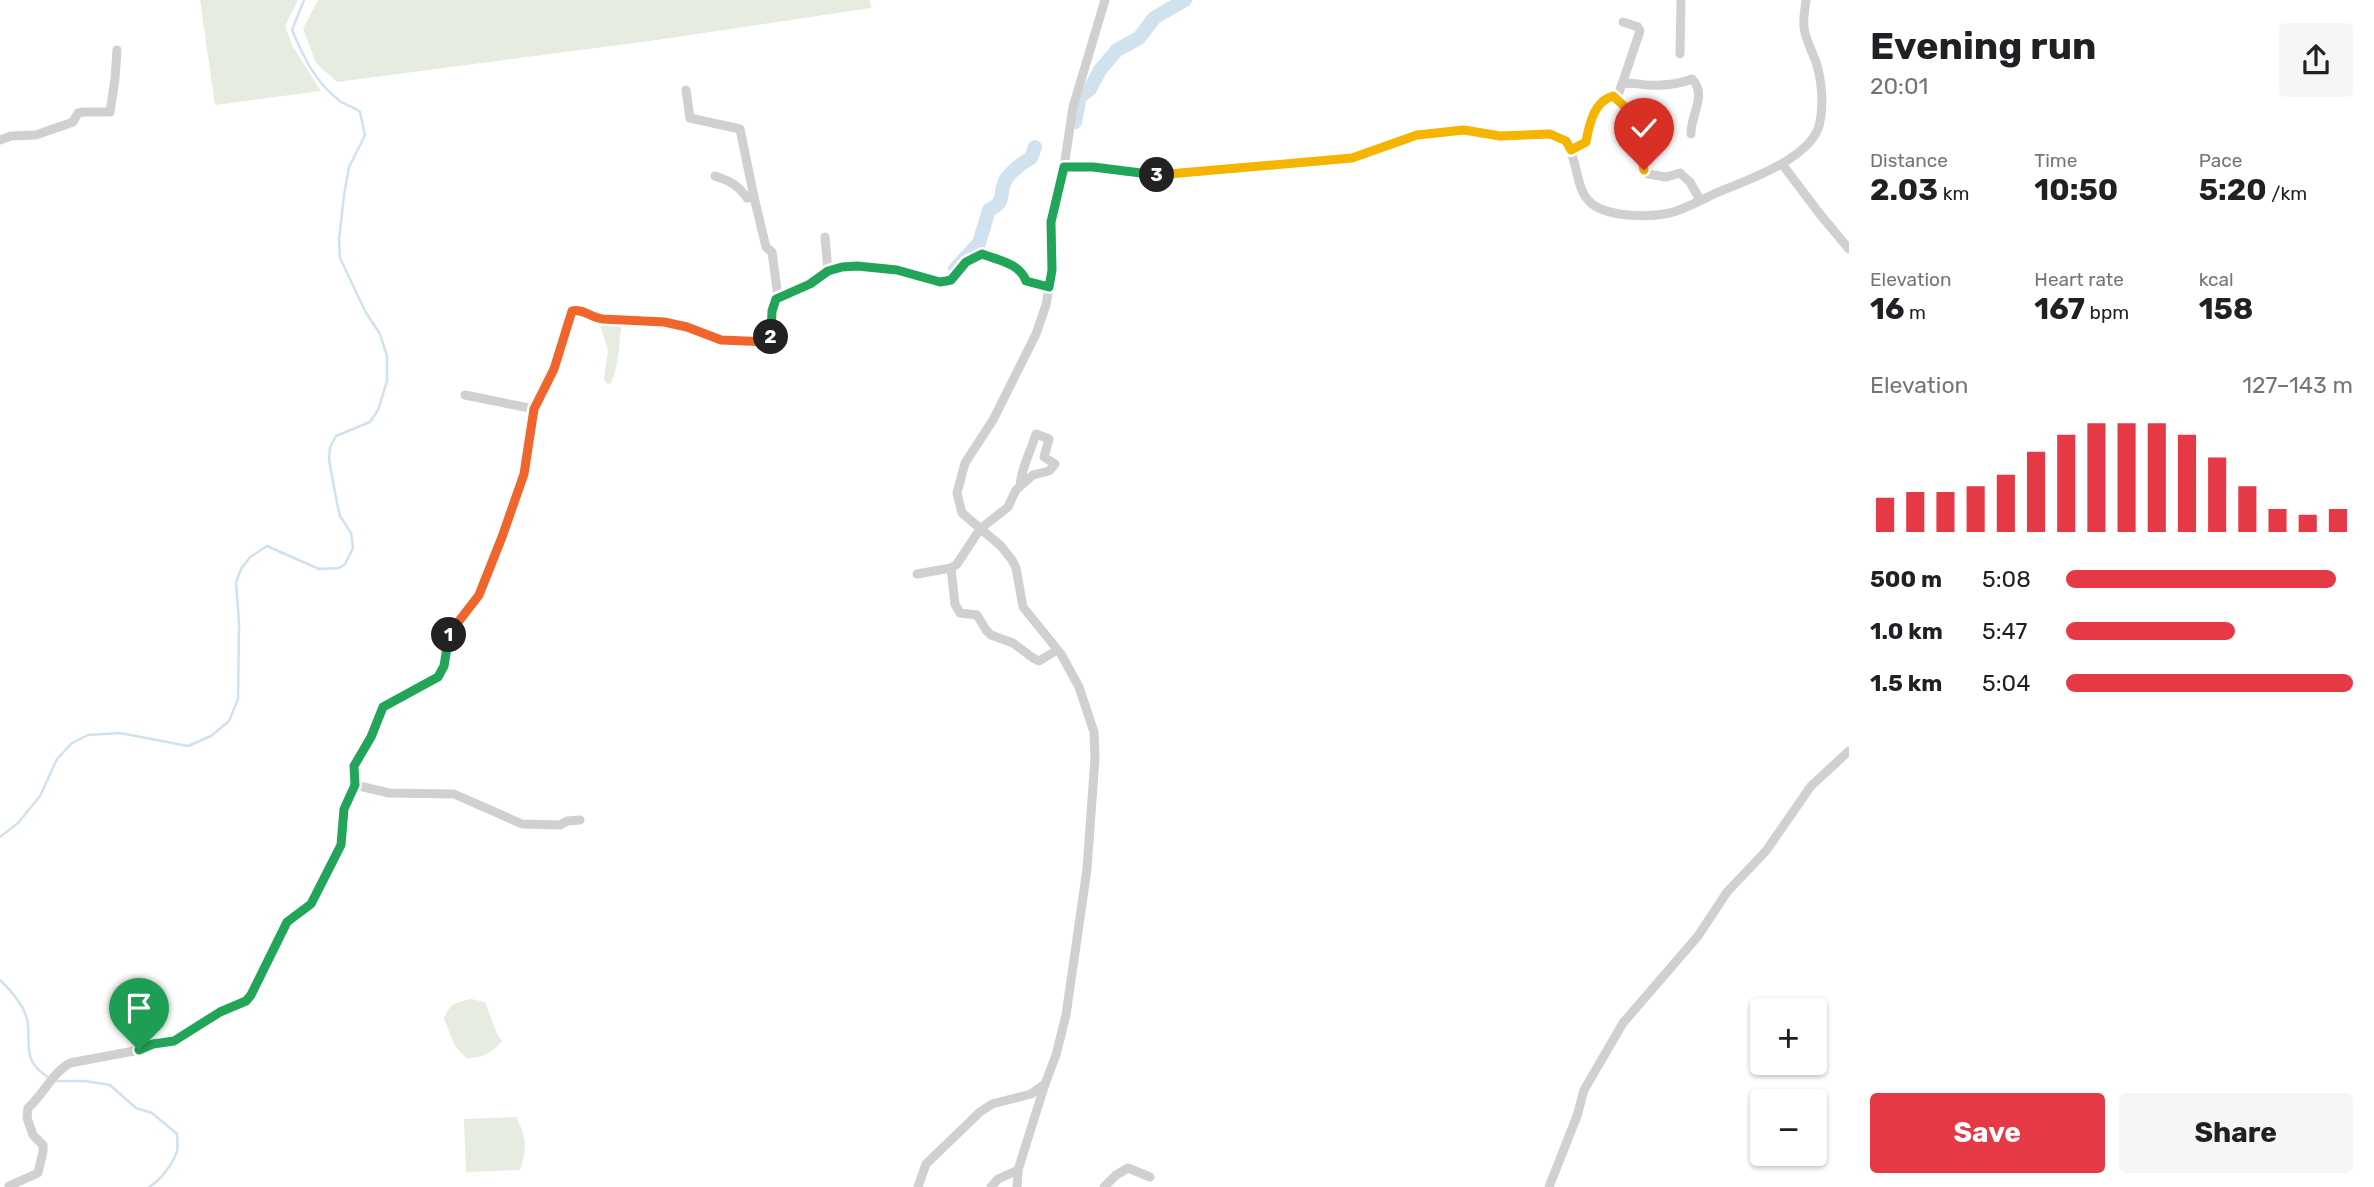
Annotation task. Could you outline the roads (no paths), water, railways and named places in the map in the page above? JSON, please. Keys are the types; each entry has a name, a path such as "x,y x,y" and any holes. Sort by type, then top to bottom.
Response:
{"street":[{"path":"1017,1187 1018,1170 1056,1055 1066,1015 1087,869 1095,758 1091,719 1079,687 1057,650 1023,607 1012,560 1001,546 960,509 957,499 959,480 965,463 993,420 1036,334 1052,270 1051,222 1064,167 1073,107 1105,0"},
{"path":"1680,54 1681,0"},
{"path":"1064,167 1093,167 1160,176 1352,158 1417,135 1464,130 1500,136 1550,134 1566,141 1584,192 1600,209 1657,214 1683,209 1782,164 1811,139 1820,122 1819,75 1804,27 1806,0"},
{"path":"1616,98 1640,31 1638,27 1623,22"},
{"path":"0,140 12,136 36,135 73,122 78,113 110,112 117,50"},
{"path":"1622,85 1629,82 1662,85 1679,84 1692,79 1695,81 1699,97 1691,134"},
{"path":"686,90 690,118 740,129 766,247 772,253 778,297"},
{"path":"1571,150 1586,142 1594,112 1604,99 1613,96 1645,125 1642,161 1648,174 1667,177 1680,173 1690,182 1700,200"},
{"path":"1782,164 1849,249"},
{"path":"715,176 739,187 747,198 754,197"},
{"path":"825,237 828,271"},
{"path":"0,1178 9,1187 38,1173 43,1145 33,1135 27,1114 29,1106 36,1102 58,1073 70,1063 174,1041 220,1012 249,998 287,922 307,909 341,845 344,809 355,785 354,766 371,737 383,707 438,677 444,666 451,627 471,607 484,584 524,474 534,409 554,369 573,310 584,312 593,318 672,324 730,341 767,342 771,339 773,304 778,297 810,284 828,271 857,266 897,270 940,282 951,280 966,262 982,254 1016,267 1023,273 1026,281 1049,287"},
{"path":"465,395 534,409"},
{"path":"917,574 951,568 957,564 980,529 1009,507 1015,491 1033,475 1049,471 1055,464 1044,457 1049,439 1036,434 1028,462 1021,473 1020,486"},
{"path":"951,568 955,604 960,613 977,615 986,630 1013,643 1032,659 1039,661 1057,650"},
{"path":"1549,1187 1577,1116 1584,1090 1623,1023 1698,936 1727,892 1766,851 1811,786 1849,751"},
{"path":"355,785 389,793 454,794 522,824 560,825 567,821 580,820"},
{"path":"918,1187 926,1164 980,1112 992,1104 1031,1094 1045,1084"},
{"path":"1104,1187 1128,1168 1150,1177"},
{"path":"991,1187 998,1179 1018,1170"}],"waterway":[{"path":"0,837 18,823 40,796 57,759 72,743 88,735 120,733 188,746 211,736 229,721 238,699 239,623 236,582 250,557 267,546 319,569 339,568 345,564 353,548 351,533 340,516 337,503 329,460 330,447 336,436 370,422 378,410 387,381 387,356 380,334 365,311 340,258 339,240 349,167 365,135 360,112 331,94 311,69 301,50 292,30 304,0"},
{"path":"1075,122 1080,97 1090,89 1100,70 1117,50 1139,38 1154,18 1185,0"},
{"path":"955,269 979,243 989,210 1000,201 1007,178 1031,158 1035,147"},
{"path":"0,980 22,1007 28,1026 30,1056 35,1066 49,1078"},
{"path":"54,1081 85,1081 110,1085 136,1108 152,1113 177,1134 177,1149 172,1161 162,1176 149,1187"}]}
